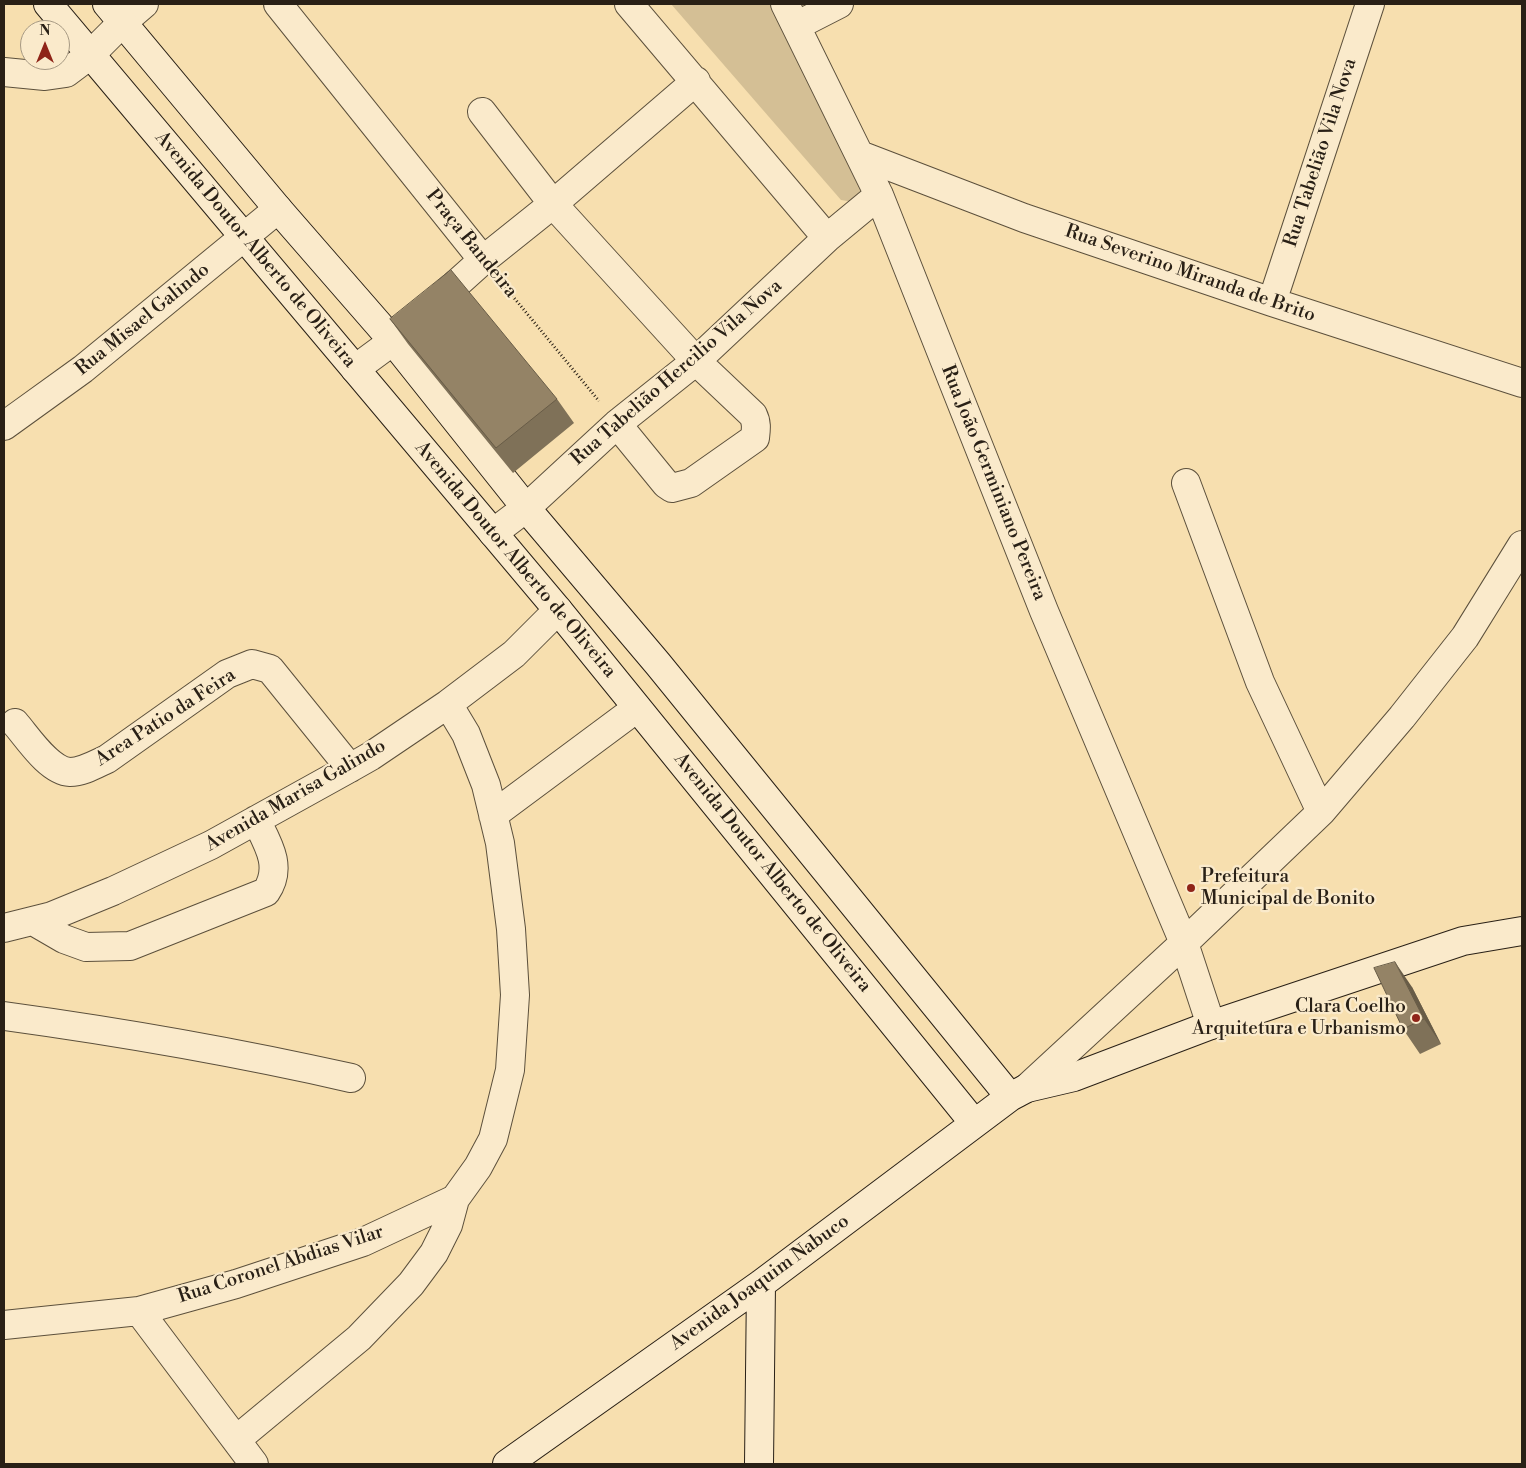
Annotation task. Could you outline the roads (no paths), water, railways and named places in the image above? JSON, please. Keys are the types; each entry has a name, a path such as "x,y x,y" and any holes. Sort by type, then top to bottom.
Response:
{"street":[{"name":"Avenida Doutor Alberto de Oliveira","path":"48,4 558,610 974,1123"},
{"path":"4,72 46,76 66,73 90,56 114,13 144,4"},
{"name":"Praça Bandeira","path":"278,4 483,260"},
{"path":"629,4 827,238"},
{"path":"791,15 839,4"},
{"name":"Rua Tabelião Vila Nova","path":"1272,302 1370,4"},
{"path":"114,13 278,209 393,342 526,508 1018,1092 1074,1077 1212,1025 1463,941 1522,931"},
{"name":"Rua João Germiniano Pereira","path":"791,15 878,195 1044,611 1184,943 1212,1025"},
{"path":"355,369 393,342 483,260 553,204 696,81"},
{"path":"482,112 553,204 696,361 756,421 755,438 691,483 672,488 666,484 617,424"},
{"name":"Rua Severino Miranda de Brito","path":"860,155 1024,218 1272,302 1522,383"},
{"name":"Rua Tabelião Hercilio Vila Nova","path":"493,533 526,508 617,424 696,361 827,238 878,195"},
{"name":"Rua Misael Galindo","path":"4,426 83,369 278,209"},
{"path":"1186,483 1260,682 1322,812"},
{"name":"Avenida Joaquim Nabuco","path":"507,1464 760,1284 1018,1092 1184,943 1322,812 1402,717 1464,637 1522,545"},
{"name":"Avenida Marisa Galindo","path":"4,928 52,916 113,891 211,845 371,756 448,704 514,654 558,610"},
{"name":"Area Patio da Feira","path":"15,723 51,765 69,772 89,768 107,759 227,674 252,664 270,669 350,768"},
{"path":"493,815 645,717 687,700"},
{"name":"Rua Coronel Abdias Vilar","path":"4,1325 139,1311 236,1284 363,1242 455,1199 478,1167 493,1139 510,1070 515,995 512,928 500,843 486,785 466,734 448,704"},
{"path":"33,921 64,939 86,947 130,946 266,892 272,883 274,869 268,845 256,820"},
{"path":"4,1016 163,1040 268,1059 351,1078"},
{"path":"236,1440 359,1338 411,1284 434,1253 448,1225 455,1199"},
{"path":"759,1464 760,1284"},
{"path":"139,1311 254,1464"}],"place":[{"name":"Prefeitura Municipal de Bonito","path":"1191,888"},
{"name":"Clara Coelho Arquitetura e Urbanismo","path":"1416,1018"}]}
